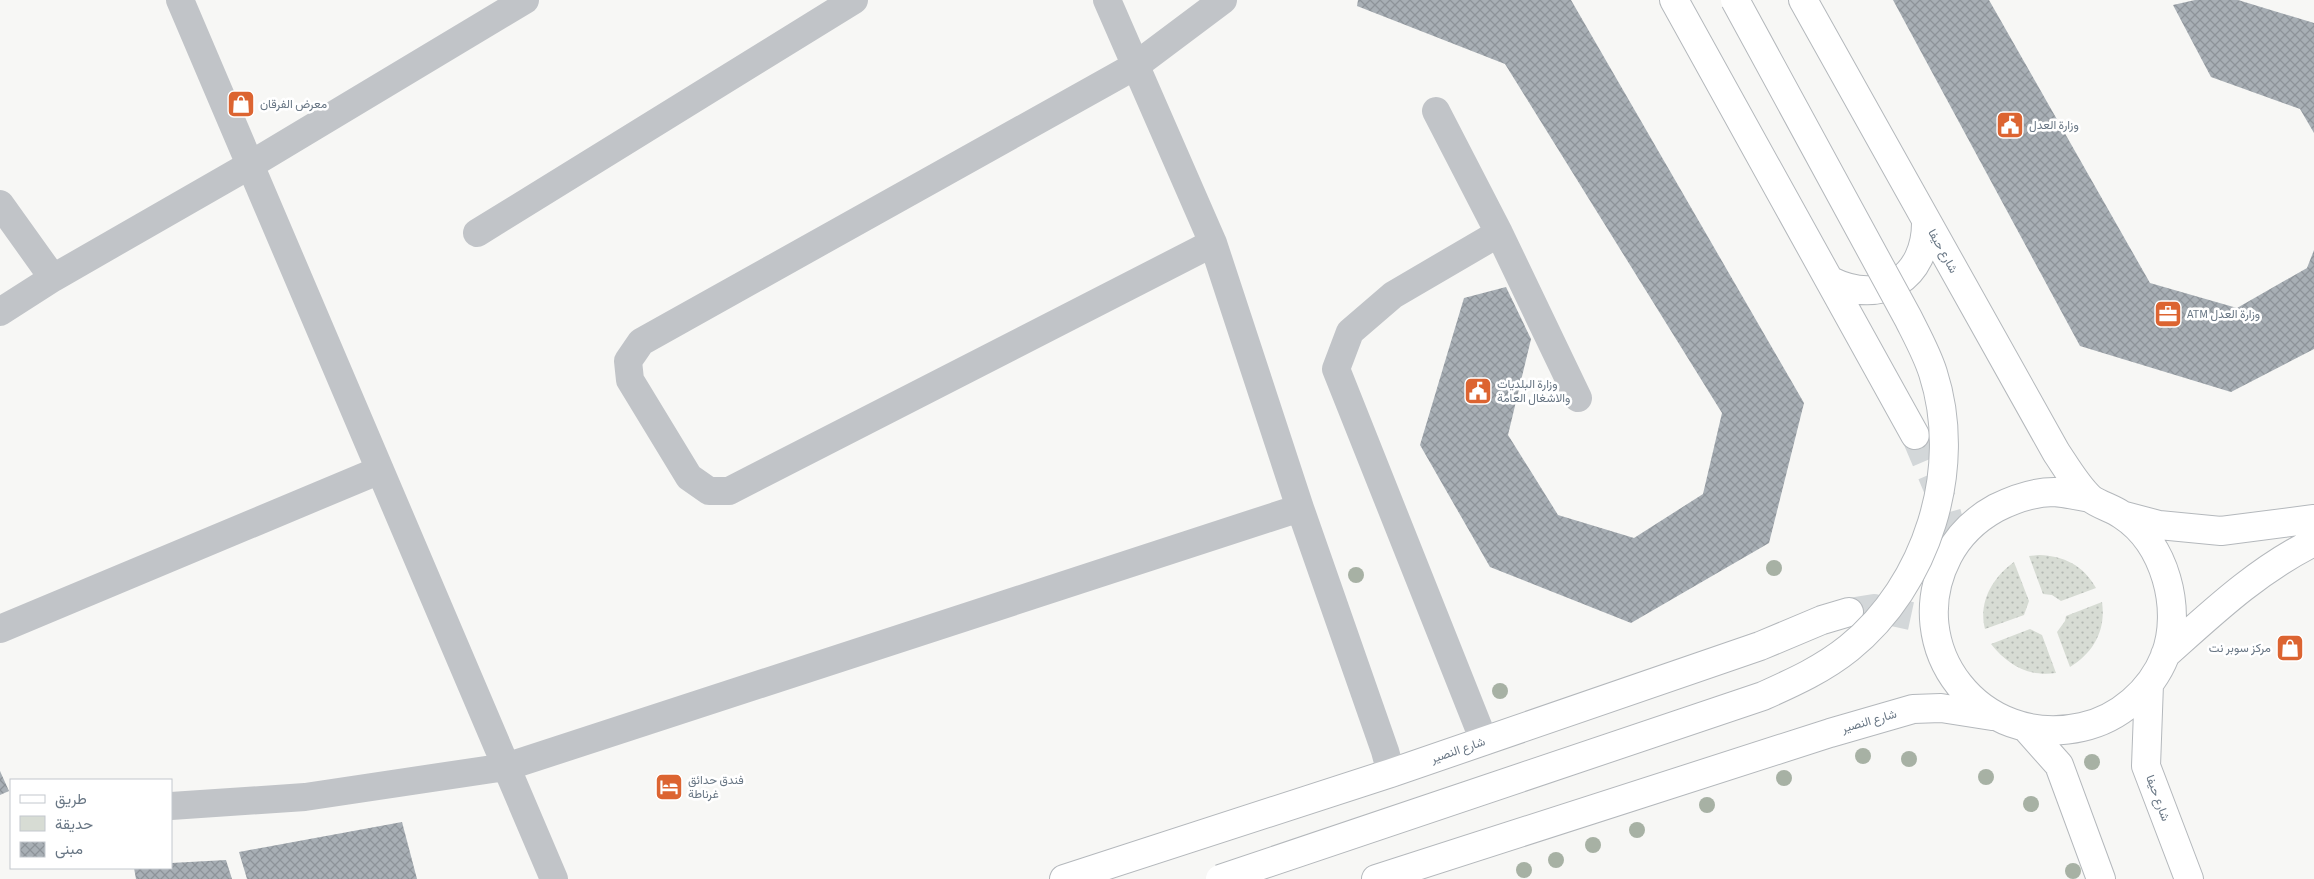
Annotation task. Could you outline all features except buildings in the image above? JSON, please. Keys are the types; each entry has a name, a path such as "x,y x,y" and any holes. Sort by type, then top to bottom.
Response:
{"main road":[{"path":"1674,0 1915,435"},
{"path":"1220,879 1701,718 1772,692 1814,672 1849,647 1877,621 1914,568 1934,519 1940,490 1943,437 1941,410 1933,373 1908,318 1735,0"},
{"name":"شارع حيفا","path":"1803,0 2056,452 2090,498"},
{"path":"1831,281 1845,288 1860,291 1876,290 1891,286 1904,277 1919,259 1927,237 1926,221"},
{"path":"2124,515 2150,542 2168,577 2173,616 2165,655 2149,684 2126,707 2097,724 2063,731 2027,729 1994,717 1964,692 1943,660 1922,620 1938,575 1955,538 1983,515 2016,498 2053,492 2090,498 2124,515 2159,525 2221,530 2314,519"},
{"path":"2165,655 2235,592 2299,549 2314,542"},
{"name":"شارع النصیر","path":"1064,879 1388,762 1484,741 1760,646 1822,620 1849,612"},
{"name":"شارع حيفا","path":"2149,684 2146,766 2188,879"},
{"name":"شارع النصیر","path":"1376,879 1830,732 1913,709 1967,710 1994,717"},
{"path":"2027,729 2059,765 2101,879"}],"street":[{"path":"180,0 554,879"},
{"path":"0,312 53,278 250,165 525,0"},
{"path":"477,233 854,0"},
{"path":"1107,0 1213,242 1300,508 1388,762"},
{"path":"1213,242 729,491 709,491 689,477 630,380 628,361 641,342 1135,66 1223,0"},
{"path":"1436,111 1499,233 1578,398"},
{"path":"0,204 53,278"},
{"path":"1484,741 1336,369 1350,332 1393,295 1499,233"},
{"path":"0,629 380,470"},
{"path":"172,806 305,797 506,767 1300,508"}],"green space":[{"path":"2029,556 2057,557 2072,563 2085,573 2096,588 2061,601 2052,595 2043,594"},
{"path":"2014,562 2029,601 2024,615 1985,629 1984,609 1989,591 2006,568"},
{"path":"2102,602 2103,612 2100,631 2092,647 2070,667 2057,632 2065,621 2066,616"},
{"path":"2030,629 2042,635 2056,673 2036,673 2019,668 2004,658 1991,644"}],"tunnel":[{"path":"1915,435 1945,506 1953,535"},
{"path":"1849,612 1874,608 1911,616"}],"place":[{"name":"معرض الفرقان","path":"241,104"},
{"name":"وزارة العدل","path":"2010,125"},
{"name":"ATM وزارة العدل","path":"2168,314"},
{"name":"وزارة البلديات والاشغال العامة","path":"1478,391"},
{"name":"مركز سوبر نت","path":"2290,648"},
{"name":"فندق حدائق غرناطة","path":"669,787"}]}
